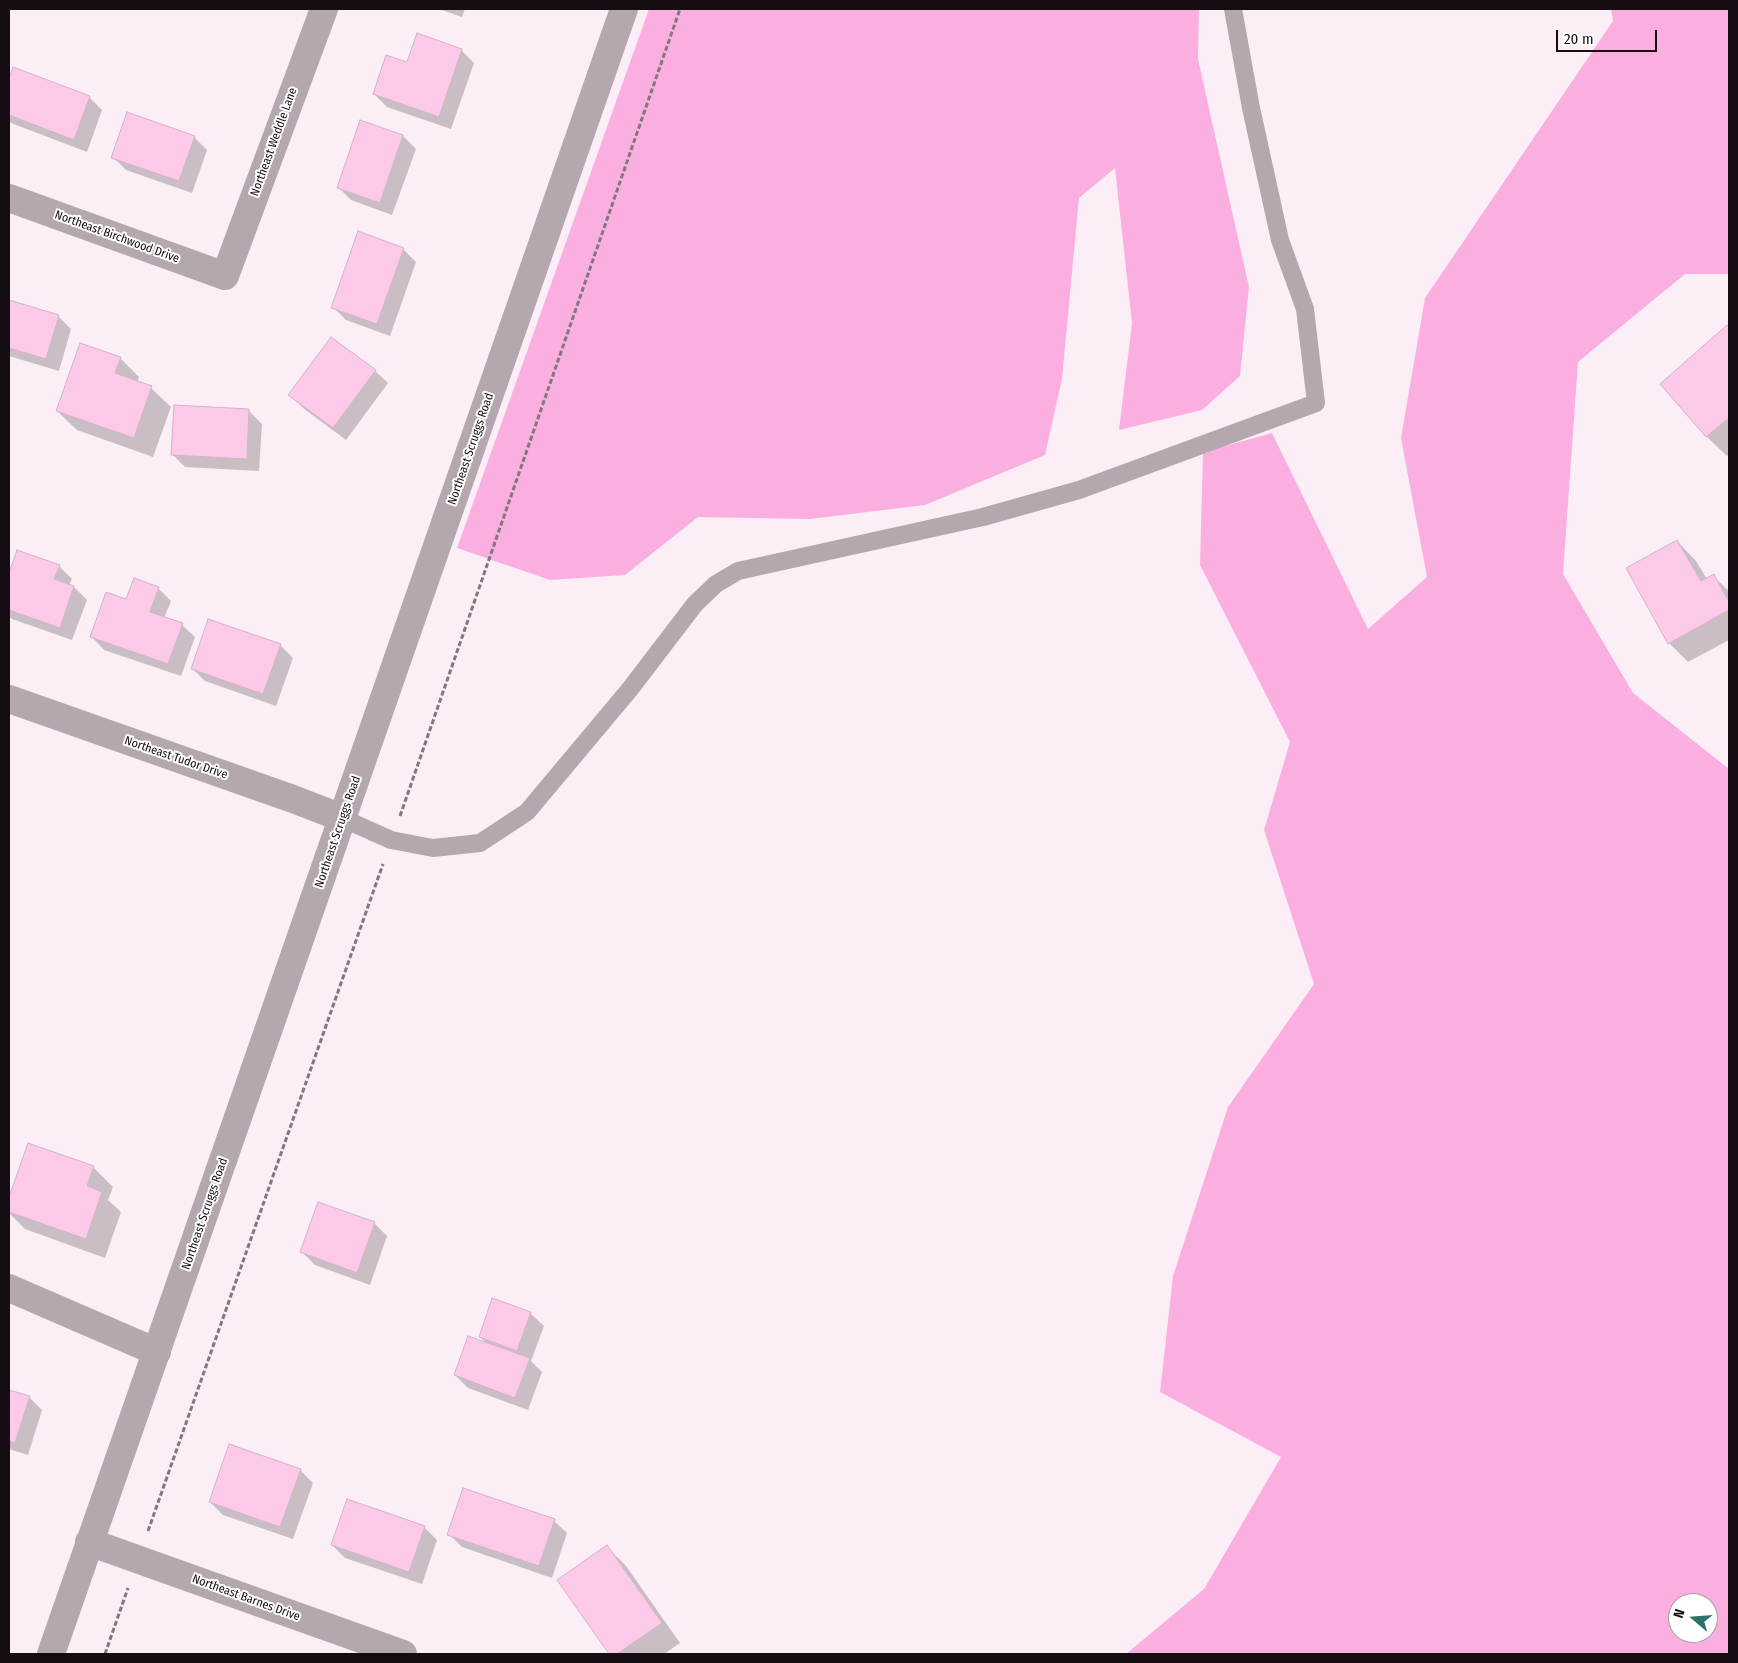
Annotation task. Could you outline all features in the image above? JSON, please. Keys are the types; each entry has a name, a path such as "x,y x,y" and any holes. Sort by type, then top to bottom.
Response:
{"street":[{"name":"Northeast Weddle Lane","path":"224,276 324,9"},
{"name":"Northeast Scruggs Road","path":"51,1654 624,9"},
{"name":"Northeast Birchwood Drive","path":"9,198 224,276"},
{"name":"Northeast Tudor Drive","path":"9,698 342,818"},
{"path":"9,1288 157,1352"},
{"name":"Northeast Barnes Drive","path":"90,1542 404,1654"}],"lane":[{"path":"342,818 391,840 433,848 480,843 527,812 630,689 696,604 716,584 738,571 983,517 1079,490 1316,402 1305,308 1280,240 1233,9"}],"shaded area":[{"path":"649,9 1199,9 1198,59 1249,287 1240,376 1202,410 1119,430 1132,323 1115,168 1079,198 1062,379 1045,455 925,505 810,519 698,517 625,575 550,580 457,548"},
{"path":"1611,9 1729,9 1729,274 1685,274 1578,362 1563,574 1633,693 1729,769 1729,1654 1126,1654 1204,1589 1281,1457 1160,1392 1173,1276 1228,1107 1314,984 1264,830 1290,742 1200,565 1203,452 1272,433 1368,629 1427,577 1401,438 1425,298 1613,21"}],"building":[{"path":"417,33 462,49 439,117 373,94 386,55 407,62"},
{"path":"13,67 90,96 74,140 9,115 9,79"},
{"path":"127,112 195,136 179,181 111,158"},
{"path":"360,120 403,135 380,203 337,188"},
{"path":"358,231 404,248 377,324 331,308"},
{"path":"9,300 59,315 46,359 9,348"},
{"path":"1727,325 1729,327 1729,418 1706,437 1660,384"},
{"path":"331,337 376,370 333,428 288,395"},
{"path":"80,343 121,357 115,373 152,386 134,438 56,411"},
{"path":"174,405 249,409 247,459 171,455"},
{"path":"1677,540 1701,581 1714,574 1729,602 1729,610 1668,644 1626,568"},
{"path":"17,550 60,565 54,579 74,586 60,628 9,610 9,573"},
{"path":"134,578 159,587 150,612 183,623 168,664 90,637 106,592 126,599"},
{"path":"208,619 281,644 263,694 191,669"},
{"path":"28,1143 94,1166 87,1186 102,1192 86,1239 9,1212 9,1197"},
{"path":"318,1202 375,1222 357,1273 300,1252"},
{"path":"492,1298 531,1312 517,1351 479,1337"},
{"path":"468,1336 530,1358 515,1398 454,1375"},
{"path":"9,1390 30,1396 15,1443 9,1441"},
{"path":"229,1444 301,1469 280,1527 209,1502"},
{"path":"463,1488 555,1519 539,1566 447,1535"},
{"path":"347,1499 425,1526 409,1572 331,1545"},
{"path":"607,1545 662,1623 617,1654 609,1654 557,1580"}]}
